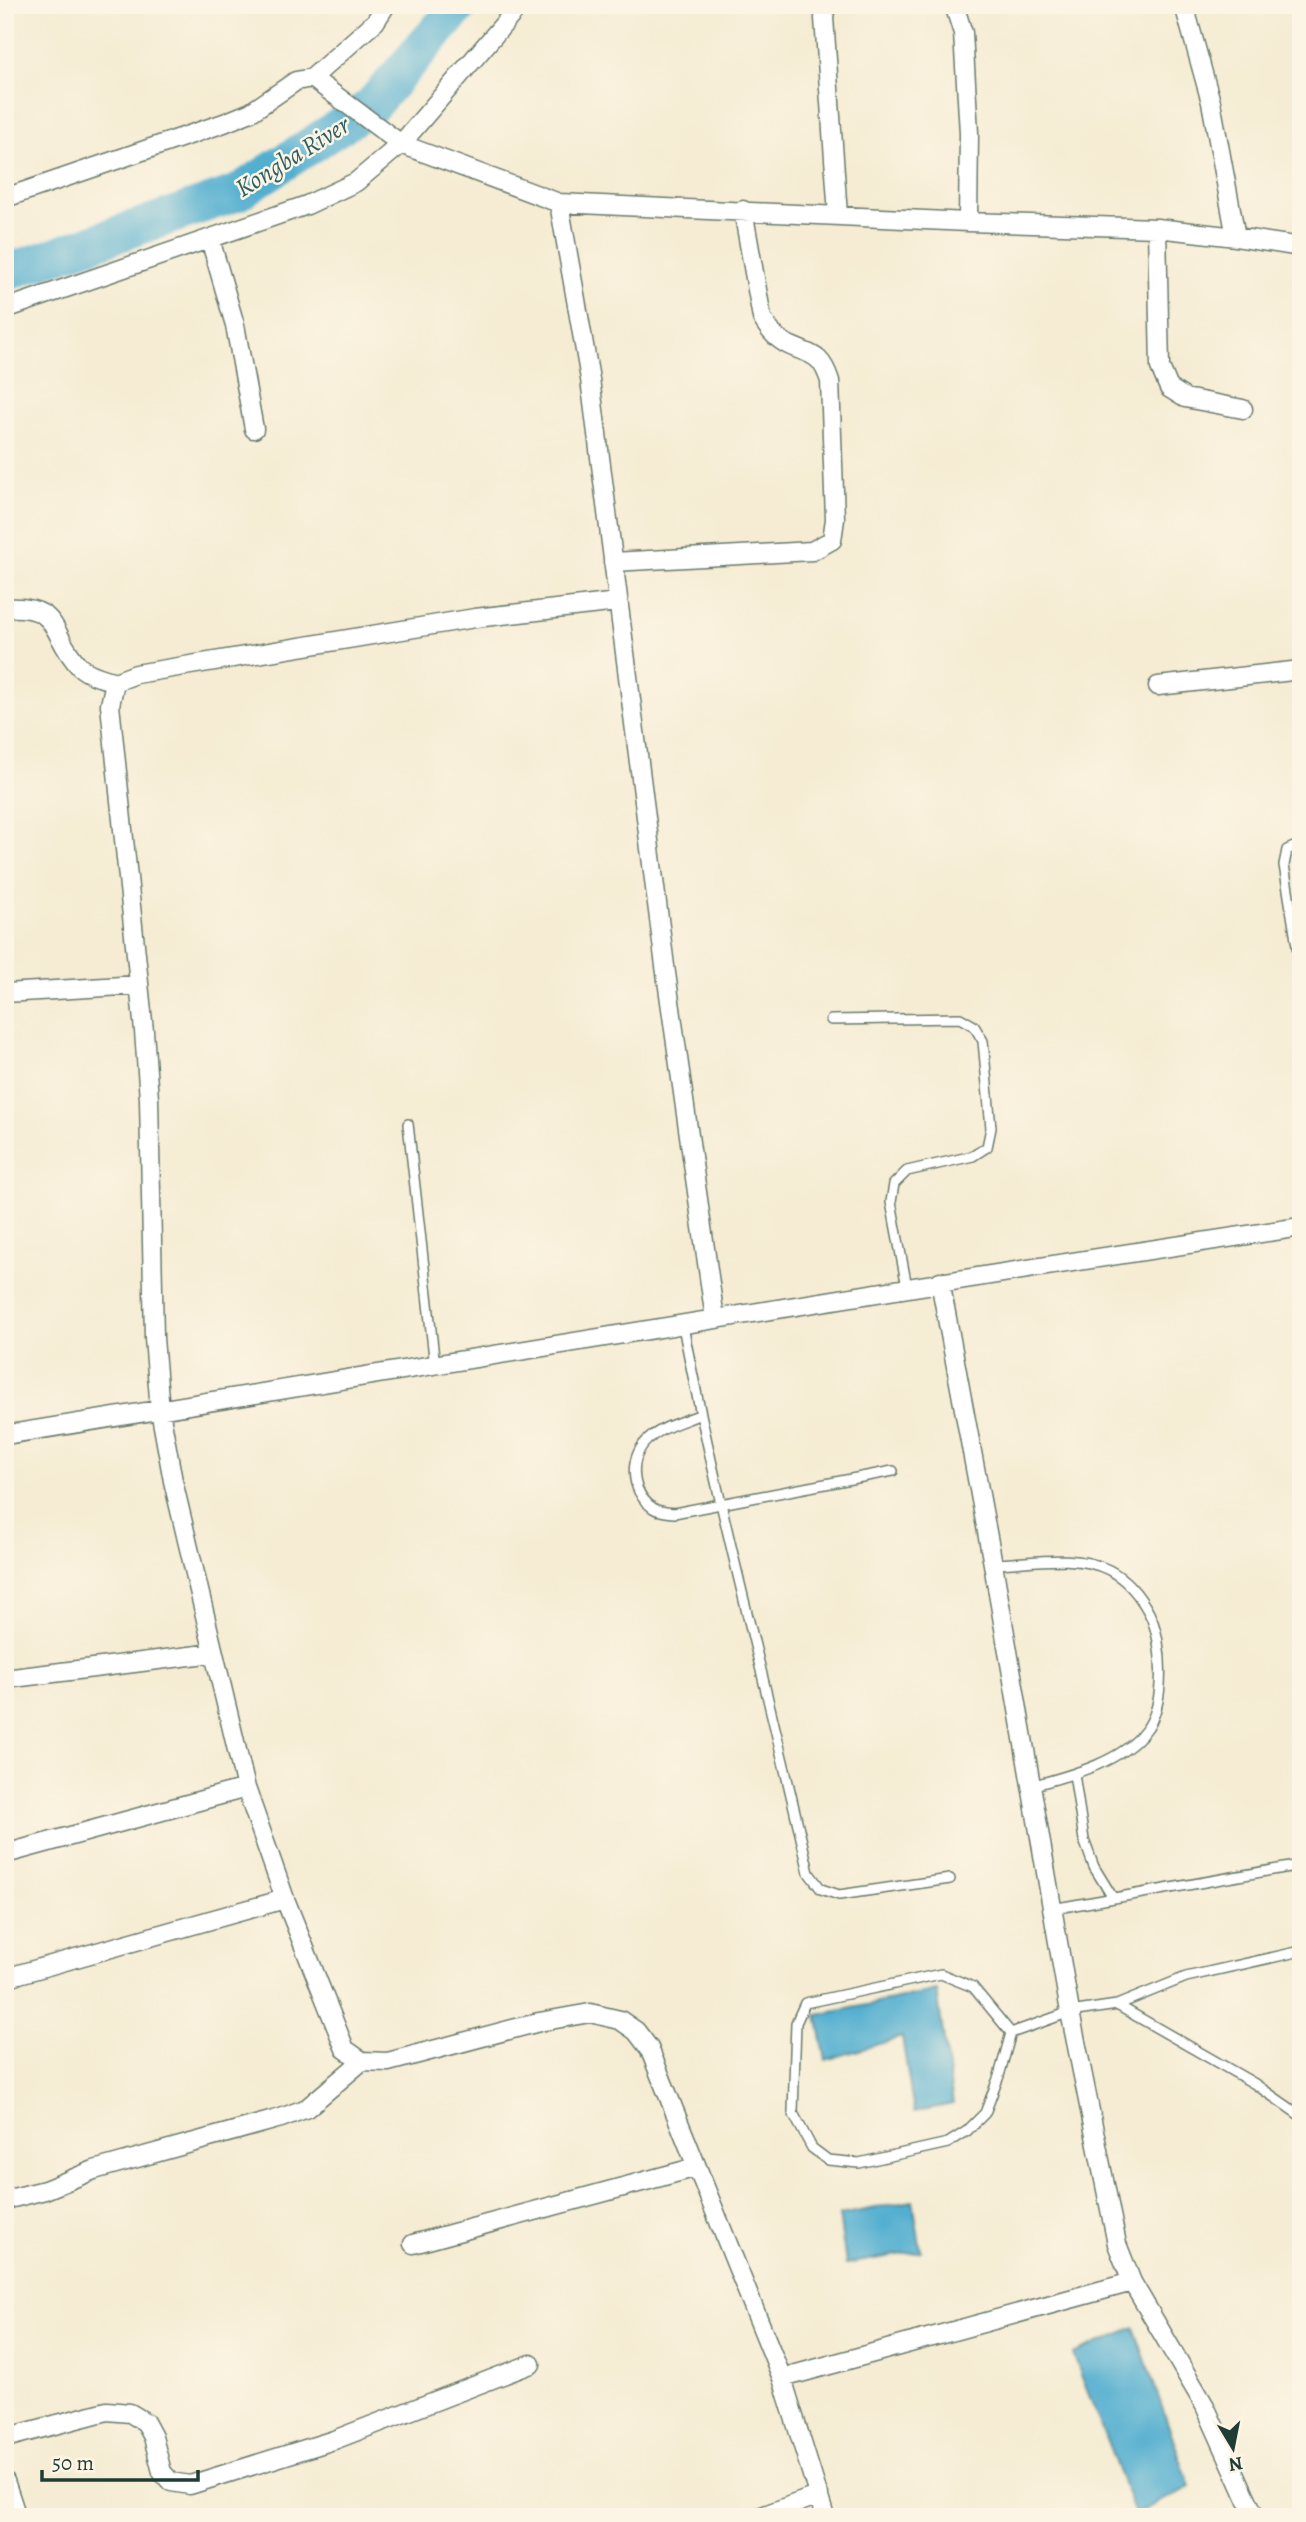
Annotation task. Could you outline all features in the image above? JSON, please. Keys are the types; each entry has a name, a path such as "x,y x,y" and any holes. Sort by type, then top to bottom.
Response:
{"street":[{"path":"319,82 376,22 386,5"},
{"path":"5,309 307,205 356,182 397,141 520,5"},
{"path":"827,5 824,18 838,215"},
{"path":"954,5 963,33 969,133 968,222"},
{"path":"1184,5 1211,102 1236,237"},
{"path":"5,198 224,123 251,112 296,81 319,82 397,141 559,203 1157,228 1301,247"},
{"path":"559,203 588,367 665,966 715,1319"},
{"path":"613,562 812,551 832,540 835,519 830,381 825,366 814,354 785,343 772,333 762,318 743,210"},
{"path":"1157,228 1160,367 1169,388 1185,398 1243,409"},
{"path":"210,239 235,325 254,429"},
{"path":"5,608 39,610 52,621 81,668 115,682 136,674 475,618 618,602"},
{"path":"1158,687 1301,670"},
{"path":"115,682 110,705 149,1099 154,1338 160,1410 173,1481 246,1788 285,1899 345,2049 362,2061 388,2062 539,2022 590,2013 620,2020 636,2031 649,2048 782,2378 825,2517"},
{"path":"5,993 139,985"},
{"path":"5,1434 683,1326 906,1287 1301,1227"},
{"path":"940,1282 993,1564 1070,2012 1117,2244 1132,2282 1205,2406 1255,2517"},
{"path":"5,1679 214,1653"},
{"path":"5,1854 246,1788"},
{"path":"5,1978 285,1899"},
{"path":"5,2200 45,2190 94,2170 281,2118 307,2108 362,2061"},
{"path":"413,2244 697,2167"},
{"path":"782,2378 1132,2282"},
{"path":"5,2438 107,2411 130,2413 145,2422 153,2437 162,2472 171,2482 190,2485 334,2440 531,2364"},
{"path":"5,2480 17,2517"},
{"path":"759,2517 818,2495"}],"lane":[{"path":"1301,844 1287,850 1284,865 1301,971"},
{"path":"831,1020 960,1018 975,1026 983,1041 991,1128 987,1147 973,1156 906,1171 894,1184 891,1202 906,1287"},
{"path":"408,1124 435,1366"},
{"path":"683,1326 695,1391 809,1873 821,1889 839,1895 950,1879"},
{"path":"701,1414 651,1436 636,1453 634,1475 642,1498 655,1510 674,1513 893,1471"},
{"path":"993,1564 1078,1560 1108,1569 1126,1581 1150,1614 1161,1661 1156,1713 1145,1732 1122,1752 1074,1774 1031,1786"},
{"path":"1074,1774 1084,1840 1094,1867 1113,1898"},
{"path":"1052,1909 1301,1865"},
{"path":"1011,2033 1070,2012 1117,2005 1186,1977 1301,1951"},
{"path":"941,1974 973,1987 1011,2033 985,2113 967,2131 948,2143 859,2163 828,2160 812,2148 793,2113 796,2023 805,2003 941,1974"},
{"path":"1117,2005 1255,2084 1301,2116"}],"water":[{"path":"937,1991 953,2104 914,2112 902,2037 826,2060 817,2015"},
{"path":"913,2201 921,2251 846,2264 839,2215"},
{"path":"1134,2327 1190,2487 1135,2514 1073,2354"}],"waterway":[{"name":"Kongba River","path":"5,273 237,193 370,107 460,5"}]}
